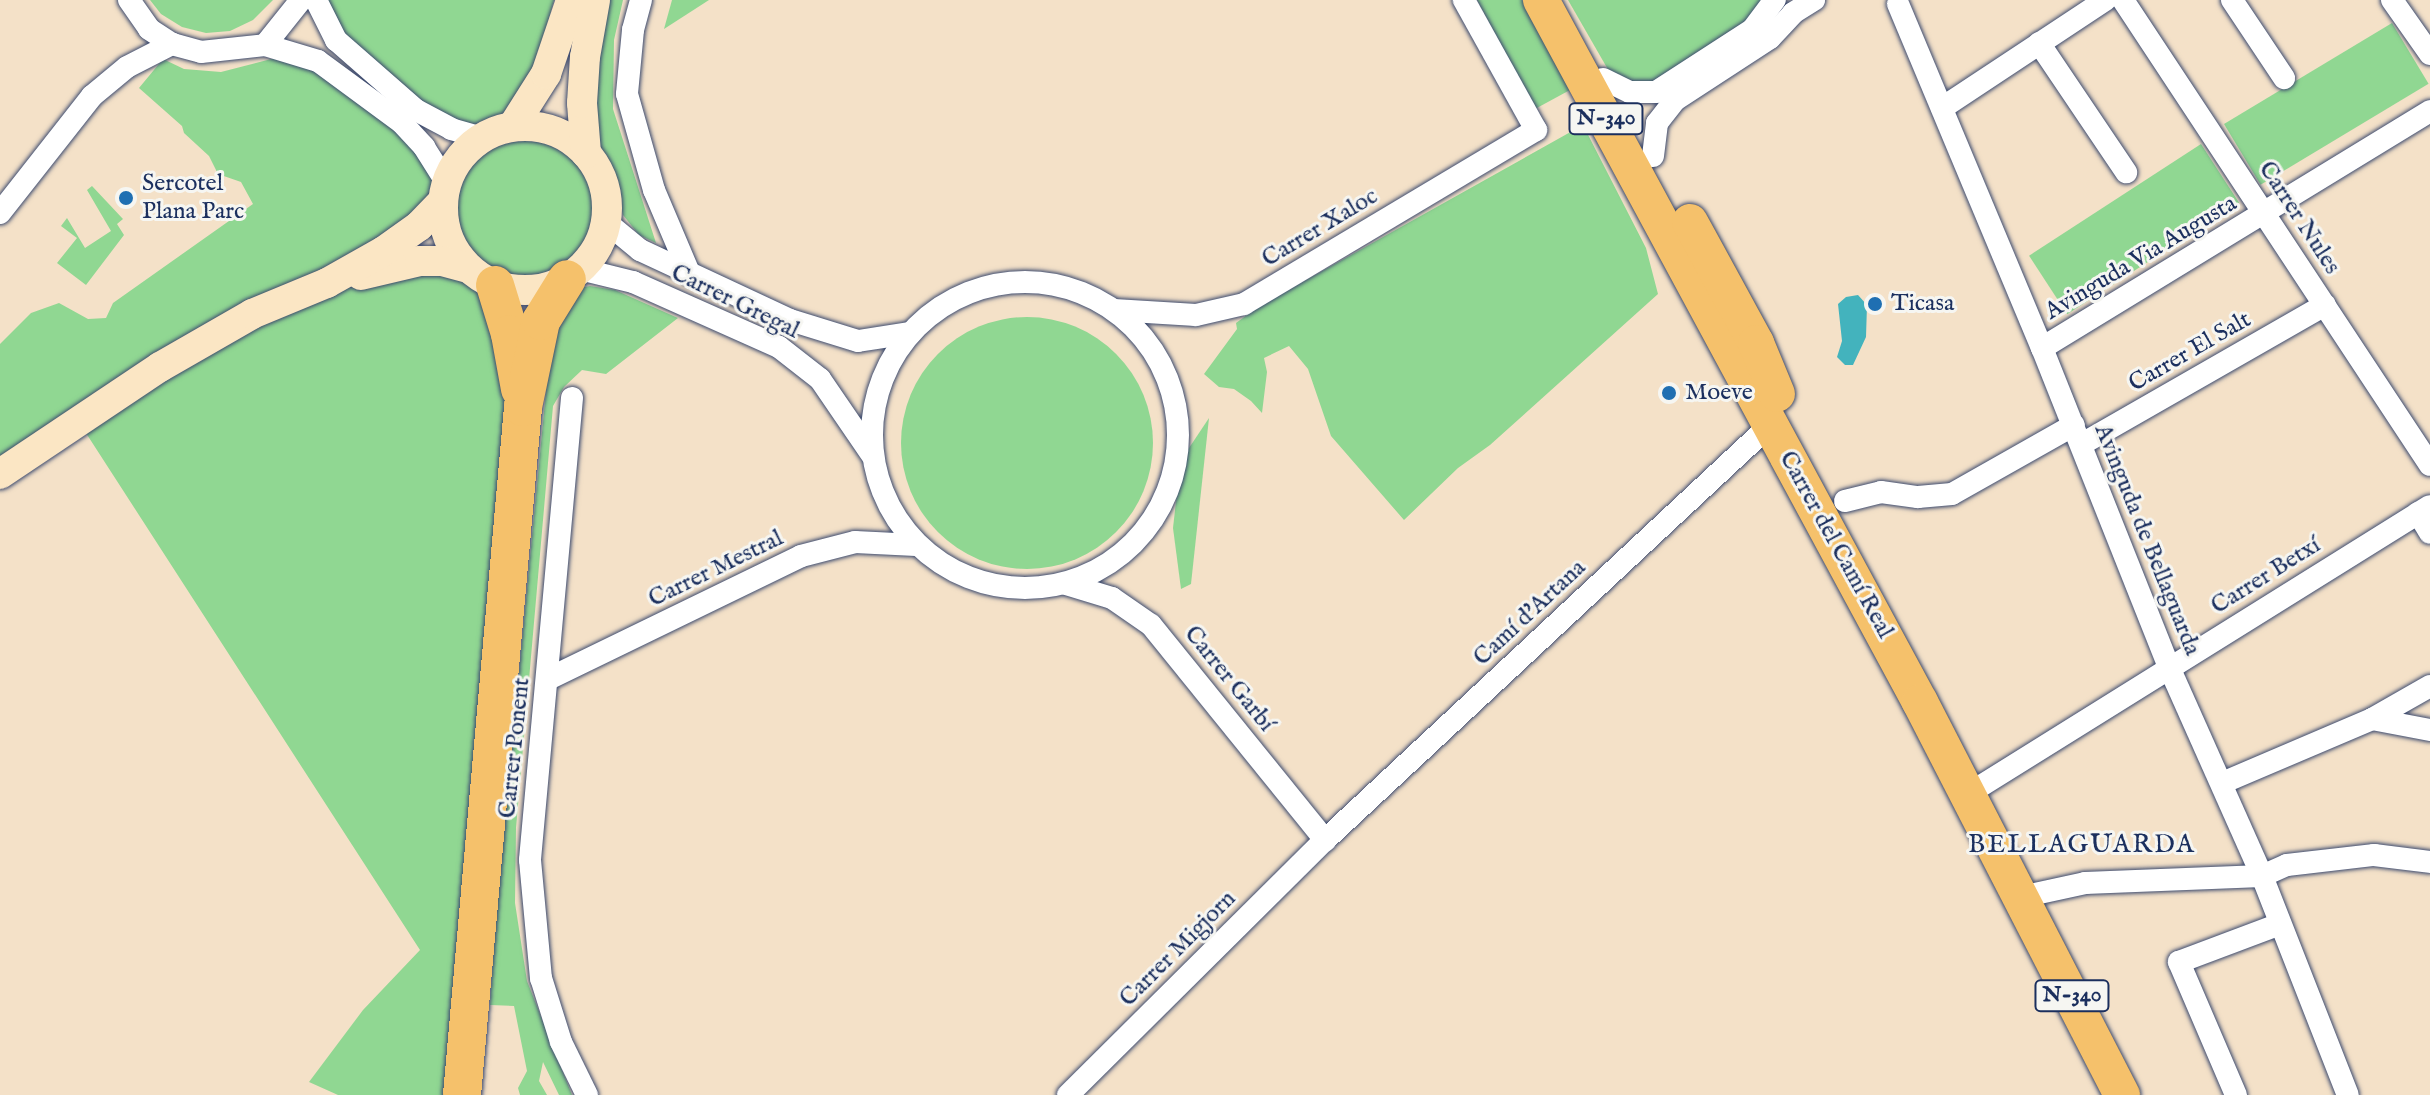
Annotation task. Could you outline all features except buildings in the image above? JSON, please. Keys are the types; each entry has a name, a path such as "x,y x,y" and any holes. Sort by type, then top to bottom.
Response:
{"highway":[{"name":"Carrer del Camí Real","path":"1541,0 1920,702 2122,1095"},
{"path":"1560,0 1603,79 1653,156 1756,343 1789,423 1908,651 1916,671 1920,702"},
{"path":"462,1095 523,407 541,321 574,274"},
{"path":"481,277 510,334 523,407"}],"main road":[{"path":"513,126 546,74 571,0"},
{"path":"586,153 582,103 585,57 595,0"},
{"path":"0,474 160,367 252,314 327,283 403,239 444,192 460,158 482,138 513,126 542,128 566,137 586,153 600,174 606,198 606,222 597,247 574,274 544,288 519,291 442,261 420,261 327,283"},
{"path":"444,192 445,228 453,249 481,277"}],"street":[{"path":"129,0 149,29 172,44 201,52 265,45 318,61 402,123 424,147 444,192"},
{"path":"265,45 301,0"},
{"path":"316,0 336,40 416,110 451,129 482,138"},
{"path":"641,0 633,30 627,94 654,190 690,275"},
{"name":"Carrer Xaloc","path":"1114,310 1196,315 1244,304 1536,130 1464,0"},
{"path":"1603,79 1630,92 1656,92 1752,30 1775,0"},
{"path":"1653,156 1657,123 1675,100 1770,38 1793,13 1814,0"},
{"path":"1942,108 2105,0"},
{"name":"Carrer Nules","path":"2123,0 2430,465"},
{"path":"2232,0 2284,78"},
{"path":"2392,0 2430,54"},
{"name":"Avinguda de Bellaguarda","path":"1896,1 2078,434 2169,667 2262,876 2348,1095"},
{"path":"2039,43 2126,172"},
{"path":"0,213 92,96 127,67 172,44"},
{"name":"Avinguda Via Augusta","path":"2042,348 2430,111"},
{"name":"Carrer Gregal","path":"606,222 640,250 790,320 858,341 910,333"},
{"name":"Carrer Gregal","path":"574,274 633,282 779,347 820,379 872,455"},
{"path":"1014,282 1067,287 1114,310 1149,344 1155,355 1171,388 1179,437 1170,486 1147,529 1111,563 1066,584 1026,589 986,585 949,570 916,545 887,504 872,455 873,411 886,369 910,333 934,311 962,295 1014,282"},
{"name":"Carrer El Salt","path":"1845,501 1881,492 1918,497 1952,494 2078,434 2325,305"},
{"name":"Carrer Ponent","path":"572,398 530,860 534,939 549,1009 587,1095"},
{"name":"Camí d'Artana","path":"1325,840 1770,425"},
{"path":"2424,510 2430,533"},
{"name":"Carrer Betxí","path":"1968,794 2424,510"},
{"name":"Carrer Mestral","path":"548,679 801,556 855,542 916,545"},
{"name":"Carrer Garbí","path":"1066,584 1112,598 1151,625 1325,840"},
{"path":"2222,783 2372,719 2430,686"},
{"path":"2372,719 2430,730"},
{"name":"Carrer Migjorn","path":"1068,1095 1325,840"},
{"path":"2021,897 2085,883 2262,876 2287,865 2374,855 2430,862"},
{"path":"2236,1095 2179,962 2280,924"}],"green space":[{"path":"150,0 273,0 253,20 230,31 206,33 182,27 161,14"},
{"path":"326,0 554,0 538,59 512,106 496,120 476,124 457,123 435,115 352,47"},
{"path":"606,0 623,0 614,40 613,109 656,243 639,235 623,215 614,179 598,140 592,88"},
{"path":"672,0 709,0 664,29"},
{"path":"1477,0 1522,0 1570,90 1535,109"},
{"path":"1568,0 1771,0 1757,19 1648,87 1610,73"},
{"path":"2392,23 2429,84 2261,185 2224,124"},
{"path":"275,58 316,68 403,134 433,177 433,191 414,221 0,458 0,344 31,313 59,303 88,319 106,318 113,303 253,204 241,182 218,174 209,156 184,133 182,126 139,88 163,59 184,69 221,72"},
{"path":"1583,125 1646,248 1658,294 1490,445 1458,468 1404,520 1331,436 1308,369 1289,346 1264,358 1267,372 1262,413 1234,389 1219,387 1204,374 1237,329 1236,323 1258,307"},
{"path":"525,141 552,146 575,161 590,184 595,211 590,238 575,261 552,276 525,281 498,276 475,261 460,238 455,211 460,184 475,161 498,146"},
{"path":"2201,144 2239,203 2067,314 2029,256"},
{"path":"92,186 123,219 117,224 124,235 86,285 57,263 77,238 61,226 67,218 85,248 111,231 87,190"},
{"path":"422,267 462,279 481,296 508,380 447,1095 338,1095 309,1082 363,1010 420,950 84,430 189,360 355,282"},
{"path":"590,286 615,290 678,318 606,374 582,370 564,387 553,406 516,828 515,903 527,981 572,1095 559,1095 543,1062 539,1081 547,1095 520,1095 518,1088 527,1071 514,1006 490,1005 497,903 546,391 556,328 574,289"},
{"path":"1027,317 1075,327 1097,338 1116,354 1132,373 1143,395 1153,443 1143,491 1132,513 1116,532 1097,548 1075,559 1027,569 979,559 957,548 938,532 922,513 911,491 901,443 911,395 922,373 938,354 957,338 979,327"},
{"path":"1209,418 1191,584 1181,589 1173,528 1178,484 1187,451"}],"water":[{"path":"1858,295 1867,305 1866,337 1853,365 1845,365 1837,357 1842,341 1838,304 1846,297"}],"place":[{"name":"Sercotel Plana Parc","path":"126,198"},
{"name":"Ticasa","path":"1875,304"},
{"name":"Moeve","path":"1669,393"}],"district":[{"name":"BELLAGUARDA","path":"2082,845"}]}
